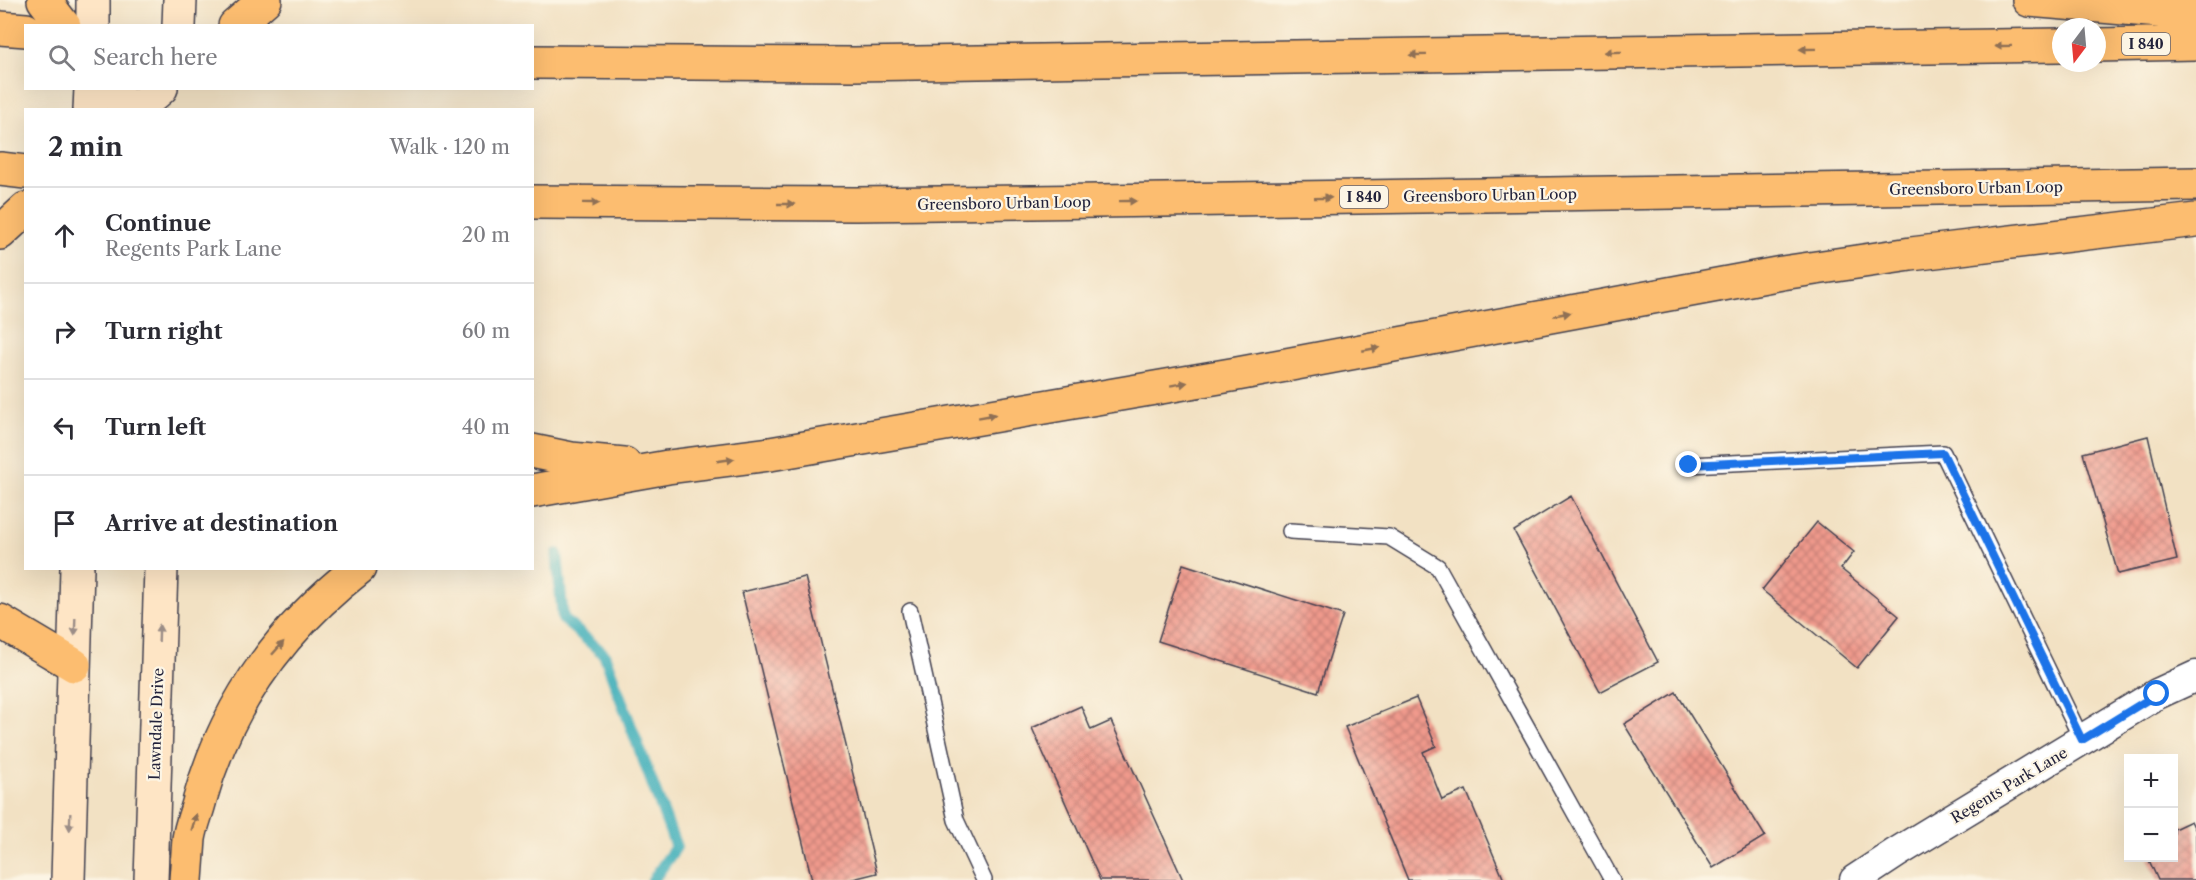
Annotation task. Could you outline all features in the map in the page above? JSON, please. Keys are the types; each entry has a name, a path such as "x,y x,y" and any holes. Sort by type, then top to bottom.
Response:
{"highway":[{"path":"44,0 62,24"},
{"path":"237,24 265,0"},
{"path":"2029,0 2196,14"},
{"path":"0,28 24,30"},
{"name":"I 840","path":"2106,45 2196,43"},
{"path":"534,62 854,64 2052,45"},
{"path":"0,169 24,172"},
{"name":"Greensboro Urban Loop","path":"534,202 986,203 2196,184"},
{"path":"0,233 24,211"},
{"path":"534,491 668,467 770,454 1237,374 1782,273 1911,254 2196,220"},
{"path":"534,451 572,459 668,467"},
{"path":"186,880 190,837 206,777 236,708 275,651 312,610 357,570"},
{"path":"0,621 74,665"}],"main road":[{"path":"93,0 93,24"},
{"path":"179,24 180,0"},
{"path":"90,108 91,90"},
{"path":"113,90 127,108"},
{"path":"138,108 159,90"},
{"path":"176,108 177,90"},
{"path":"68,880 77,570"},
{"name":"Lawndale Drive","path":"151,880 162,570"}],"street":[{"name":"Regents Park Lane","path":"1855,880 2157,694 2196,676"}],"lane":[{"path":"1689,465 1943,453 2082,740"},
{"path":"1290,531 1389,537 1438,567 1612,880"},
{"path":"910,611 956,820 984,880"}],"building":[{"path":"2148,436 2177,560 2118,574 2083,453"},
{"path":"1571,496 1658,662 1600,692 1514,531"},
{"path":"1817,522 1854,552 1841,569 1899,616 1857,668 1762,590"},
{"path":"1183,564 1343,615 1318,692 1158,641"},
{"path":"805,577 877,873 849,880 812,880 742,592"},
{"path":"1676,692 1765,836 1713,868 1624,724"},
{"path":"1416,698 1436,746 1423,752 1442,800 1466,790 1504,880 1408,880 1345,727"},
{"path":"1081,706 1091,730 1111,721 1183,880 1100,880 1032,728"},
{"path":"2191,821 2196,831 2196,880 2158,880 2150,862 2178,862 2178,827"}],"waterway":[{"path":"557,554 563,619 604,654 676,847 653,880"}],"route":[{"path":"1689,465 1943,453 2082,740 2157,694"}]}
